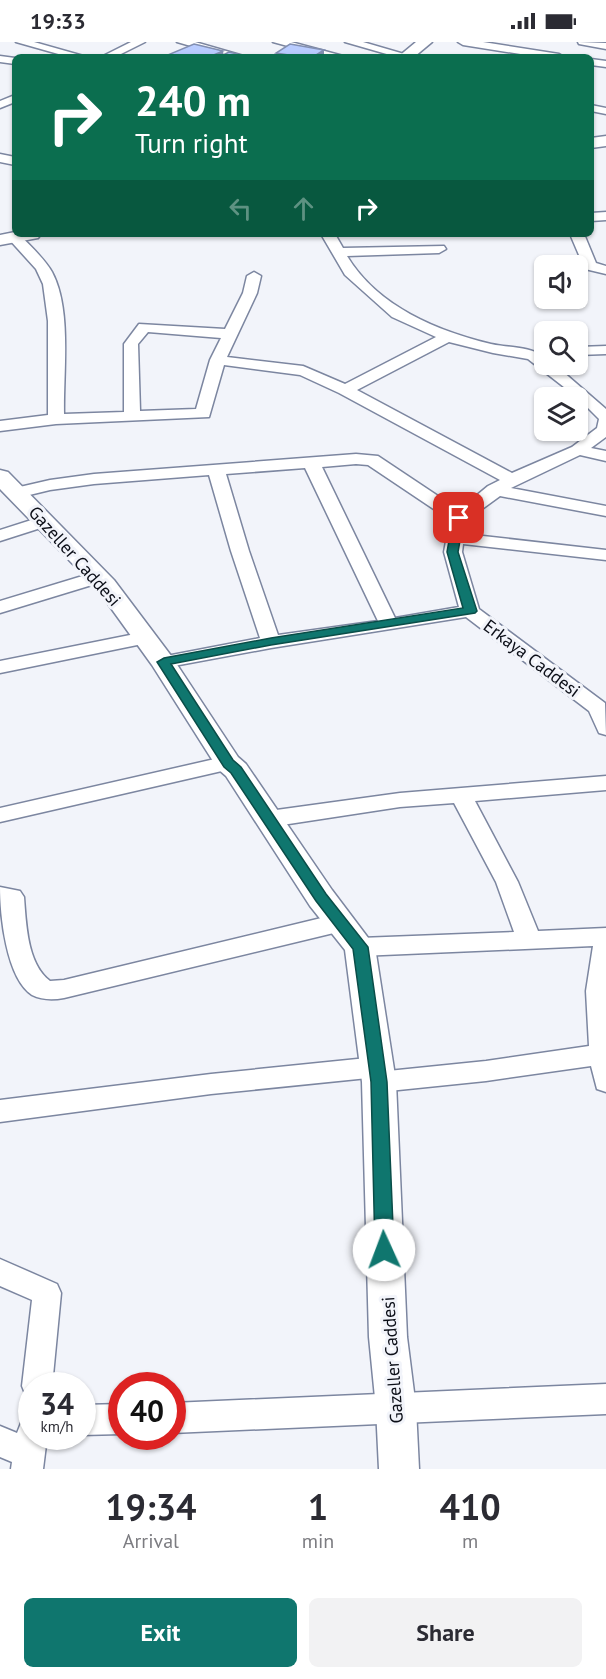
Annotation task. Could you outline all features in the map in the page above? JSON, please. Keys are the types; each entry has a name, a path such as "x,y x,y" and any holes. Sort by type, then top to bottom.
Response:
{"street":[{"path":"21,42 70,54"},
{"path":"113,54 140,42"},
{"path":"182,42 230,54"},
{"path":"278,42 329,54"},
{"path":"350,42 415,52 441,42"},
{"path":"390,42 415,52"},
{"path":"463,42 542,54"},
{"path":"583,42 606,46"},
{"path":"330,237 350,272 397,314 447,337 493,349 534,354"},
{"path":"578,237 590,266 606,270"},
{"path":"7,239 45,272 53,289 56,419"},
{"path":"338,252 439,249"},
{"path":"0,426 56,419 203,414 218,360 250,292 254,276"},
{"path":"132,417 130,344 144,327 231,334"},
{"path":"345,390 401,363 447,337"},
{"path":"588,351 606,350"},
{"path":"218,360 303,371 345,390 511,480"},
{"path":"8,485 50,485 216,469 372,460 459,518 494,490 578,450 605,430 606,418 560,375"},
{"path":"578,450 606,456"},
{"path":"310,462 389,624"},
{"path":"216,469 240,551 271,642"},
{"name":"Gazeller Caddesi","path":"8,485 99,577 164,662 228,763 236,770 321,898 360,947 378,1075 388,1336 396,1408 399,1469"},
{"path":"494,490 606,511"},
{"name":"Erkaya Caddesi","path":"459,518 453,552 470,611 598,708 606,728"},
{"path":"0,536 44,521"},
{"path":"455,538 606,555"},
{"path":"0,607 99,577"},
{"path":"164,662 271,642 470,611"},
{"path":"0,667 145,638"},
{"path":"0,815 228,763"},
{"path":"269,819 400,800 606,783"},
{"path":"461,795 507,882 529,939"},
{"path":"0,895 12,897 14,919 25,967 40,988 47,990 64,989 342,922"},
{"path":"360,947 606,937"},
{"path":"606,942 599,998 606,1082"},
{"path":"0,1111 211,1084 486,1071 603,1054"},
{"path":"0,1272 47,1293 39,1372"},
{"path":"186,1417 606,1399"},
{"path":"0,1441 29,1452"}],"building":[{"path":"194,44 223,51 216,54 170,54"},
{"path":"290,44 324,50 318,54 276,53"}],"route":[{"path":"384,1250 379,1082 360,947 321,898 236,770 228,763 164,662 271,642 470,611 453,552 459,518"}]}
